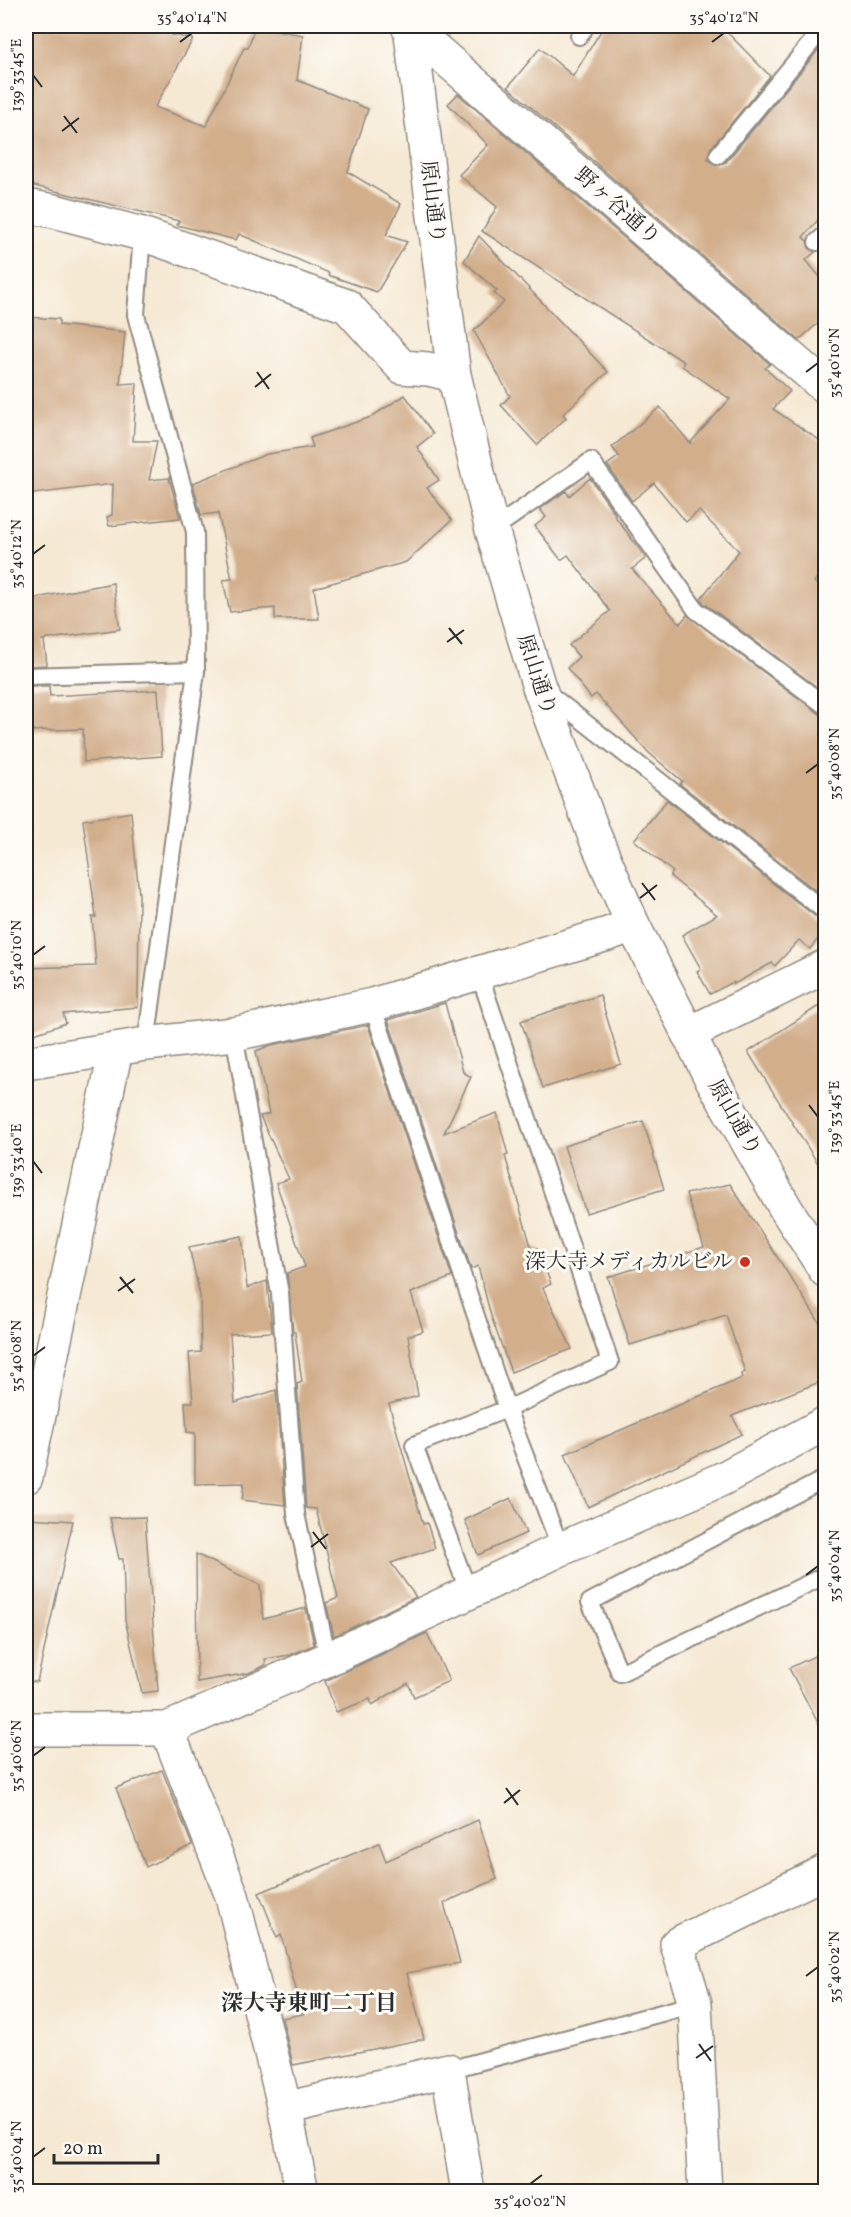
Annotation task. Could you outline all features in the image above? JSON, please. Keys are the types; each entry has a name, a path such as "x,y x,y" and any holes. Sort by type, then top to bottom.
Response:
{"street":[{"name":"原山通り","path":"409,26 454,375 492,530 537,684 595,837 633,925 688,1034 786,1209 825,1271"},
{"name":"野ヶ谷通り","path":"409,26 825,388"},
{"path":"26,206 142,234 347,306 402,367 428,369 454,375"},
{"path":"26,1063 234,1034 372,1005 633,925"},
{"path":"688,1034 825,966"},
{"path":"26,1477 131,1047"},
{"path":"26,1730 167,1729 328,1659 561,1549 722,1479 825,1423"},
{"path":"167,1729 232,1896 285,2109 302,2192"},
{"path":"705,2192 695,2004 677,1944 825,1871"},
{"path":"285,2109 448,2070 468,2192"}],"lane":[{"path":"718,156 825,26"},
{"path":"131,1047 196,671 195,532 136,315 142,234"},
{"path":"492,530 591,461 696,610 825,706"},
{"path":"26,676 196,671"},
{"path":"537,684 825,912"},
{"path":"469,1593 414,1445 507,1409 610,1362 478,973"},
{"path":"372,1005 507,1409 561,1549"},
{"path":"234,1034 280,1294 296,1514 328,1659"},
{"path":"825,1478 590,1602 620,1673 825,1575"},
{"path":"448,2070 695,2004"}],"building":[{"path":"26,26 175,26 172,35 193,39 155,107 206,126 244,48 248,48 255,26 303,35 297,80 368,109 348,172 401,204 386,235 407,242 377,292 328,275 329,273 239,234 236,240 177,225 179,221 26,184"},
{"path":"604,26 721,26 770,76 710,149 708,159 717,165 726,162 825,42 825,212 803,237 809,248 815,252 806,260 825,283 825,317 799,340 508,87 540,48 573,76"},
{"path":"458,94 770,364 765,368 790,391 773,409 825,444 825,567 814,582 825,593 825,693 704,603 701,598 739,551 699,511 686,522 654,483 632,501 607,465 619,456 612,447 660,407 690,443 730,399 682,366 684,362 482,231 497,207 459,175 488,145 448,104"},
{"path":"479,236 608,372 563,414 566,418 537,445 501,405 510,396 474,331 504,302 494,293 497,291 464,261"},
{"path":"26,317 59,319 59,325 125,332 120,384 137,383 133,441 157,441 149,480 169,478 180,518 109,526 107,517 112,515 113,484 26,495"},
{"path":"405,395 433,434 417,447 439,480 427,488 452,520 406,562 314,588 319,619 275,619 275,608 230,612 223,580 232,579 218,513 201,515 193,483 267,454 313,447 310,438 371,417"},
{"path":"590,478 646,558 632,569 680,624 687,615 825,716 825,898 680,784 682,781 649,753 596,694 591,698 567,668 579,657 569,645 610,611 568,555 561,560 535,526 546,517 540,509 566,491 569,496"},
{"path":"113,583 120,629 41,640 44,640 47,665 26,666 26,600"},
{"path":"26,686 49,686 50,696 158,690 162,756 84,762 83,729 26,731"},
{"path":"667,800 825,922 825,930 810,949 799,940 775,966 772,963 710,994 697,971 701,969 682,935 717,915 670,876 673,872 634,840"},
{"path":"131,812 139,895 138,1007 63,1014 66,1023 26,1037 26,968 96,966 92,917 96,917 83,820"},
{"path":"600,995 621,1064 543,1088 521,1021"},
{"path":"825,1002 825,1175 748,1052"},
{"path":"445,1003 463,1072 471,1077 444,1133 497,1113 508,1155 505,1156 532,1250 537,1248 551,1284 543,1288 572,1349 511,1372 491,1316 478,1266 471,1269 388,1020"},
{"path":"368,1025 452,1277 411,1293 423,1331 408,1336 418,1396 389,1404 423,1524 427,1523 435,1548 391,1563 416,1597 334,1636 326,1603 338,1598 316,1509 306,1508 297,1384 302,1382 295,1332 293,1332 287,1273 305,1267 276,1183 289,1179 260,1116 269,1114 256,1051 271,1045"},
{"path":"643,1121 664,1189 586,1213 564,1146"},
{"path":"730,1184 825,1331 825,1380 732,1416 742,1434 588,1507 565,1454 742,1378 741,1374 745,1372 726,1315 630,1345 608,1277 704,1247 686,1194"},
{"path":"242,1236 247,1288 267,1281 272,1332 230,1334 235,1403 276,1390 285,1505 242,1500 244,1483 195,1484 195,1433 187,1432 185,1402 193,1402 189,1353 201,1352 200,1295 189,1247"},
{"path":"511,1498 526,1533 478,1555 465,1520"},
{"path":"145,1517 158,1691 142,1693 125,1620 123,1559 119,1559 110,1518"},
{"path":"29,1518 73,1521 37,1682 26,1681 26,1532"},
{"path":"196,1554 260,1585 263,1619 306,1608 314,1645 290,1655 265,1659 266,1665 249,1673 197,1682"},
{"path":"427,1633 449,1681 414,1697 408,1683 372,1705 370,1699 336,1712 325,1681"},
{"path":"825,1651 825,1736 789,1668"},
{"path":"162,1770 192,1845 146,1867 116,1788"},
{"path":"478,1820 497,1879 444,1903 460,1963 407,1973 424,2039 293,2065 282,2018 303,2014 281,1935 277,1938 259,1893 379,1843 386,1861"}],"place":[{"name":"深大寺メディカルビル","path":"745,1262"}],"district":[{"name":"深大寺東町二丁目","path":"309,2004"}]}
